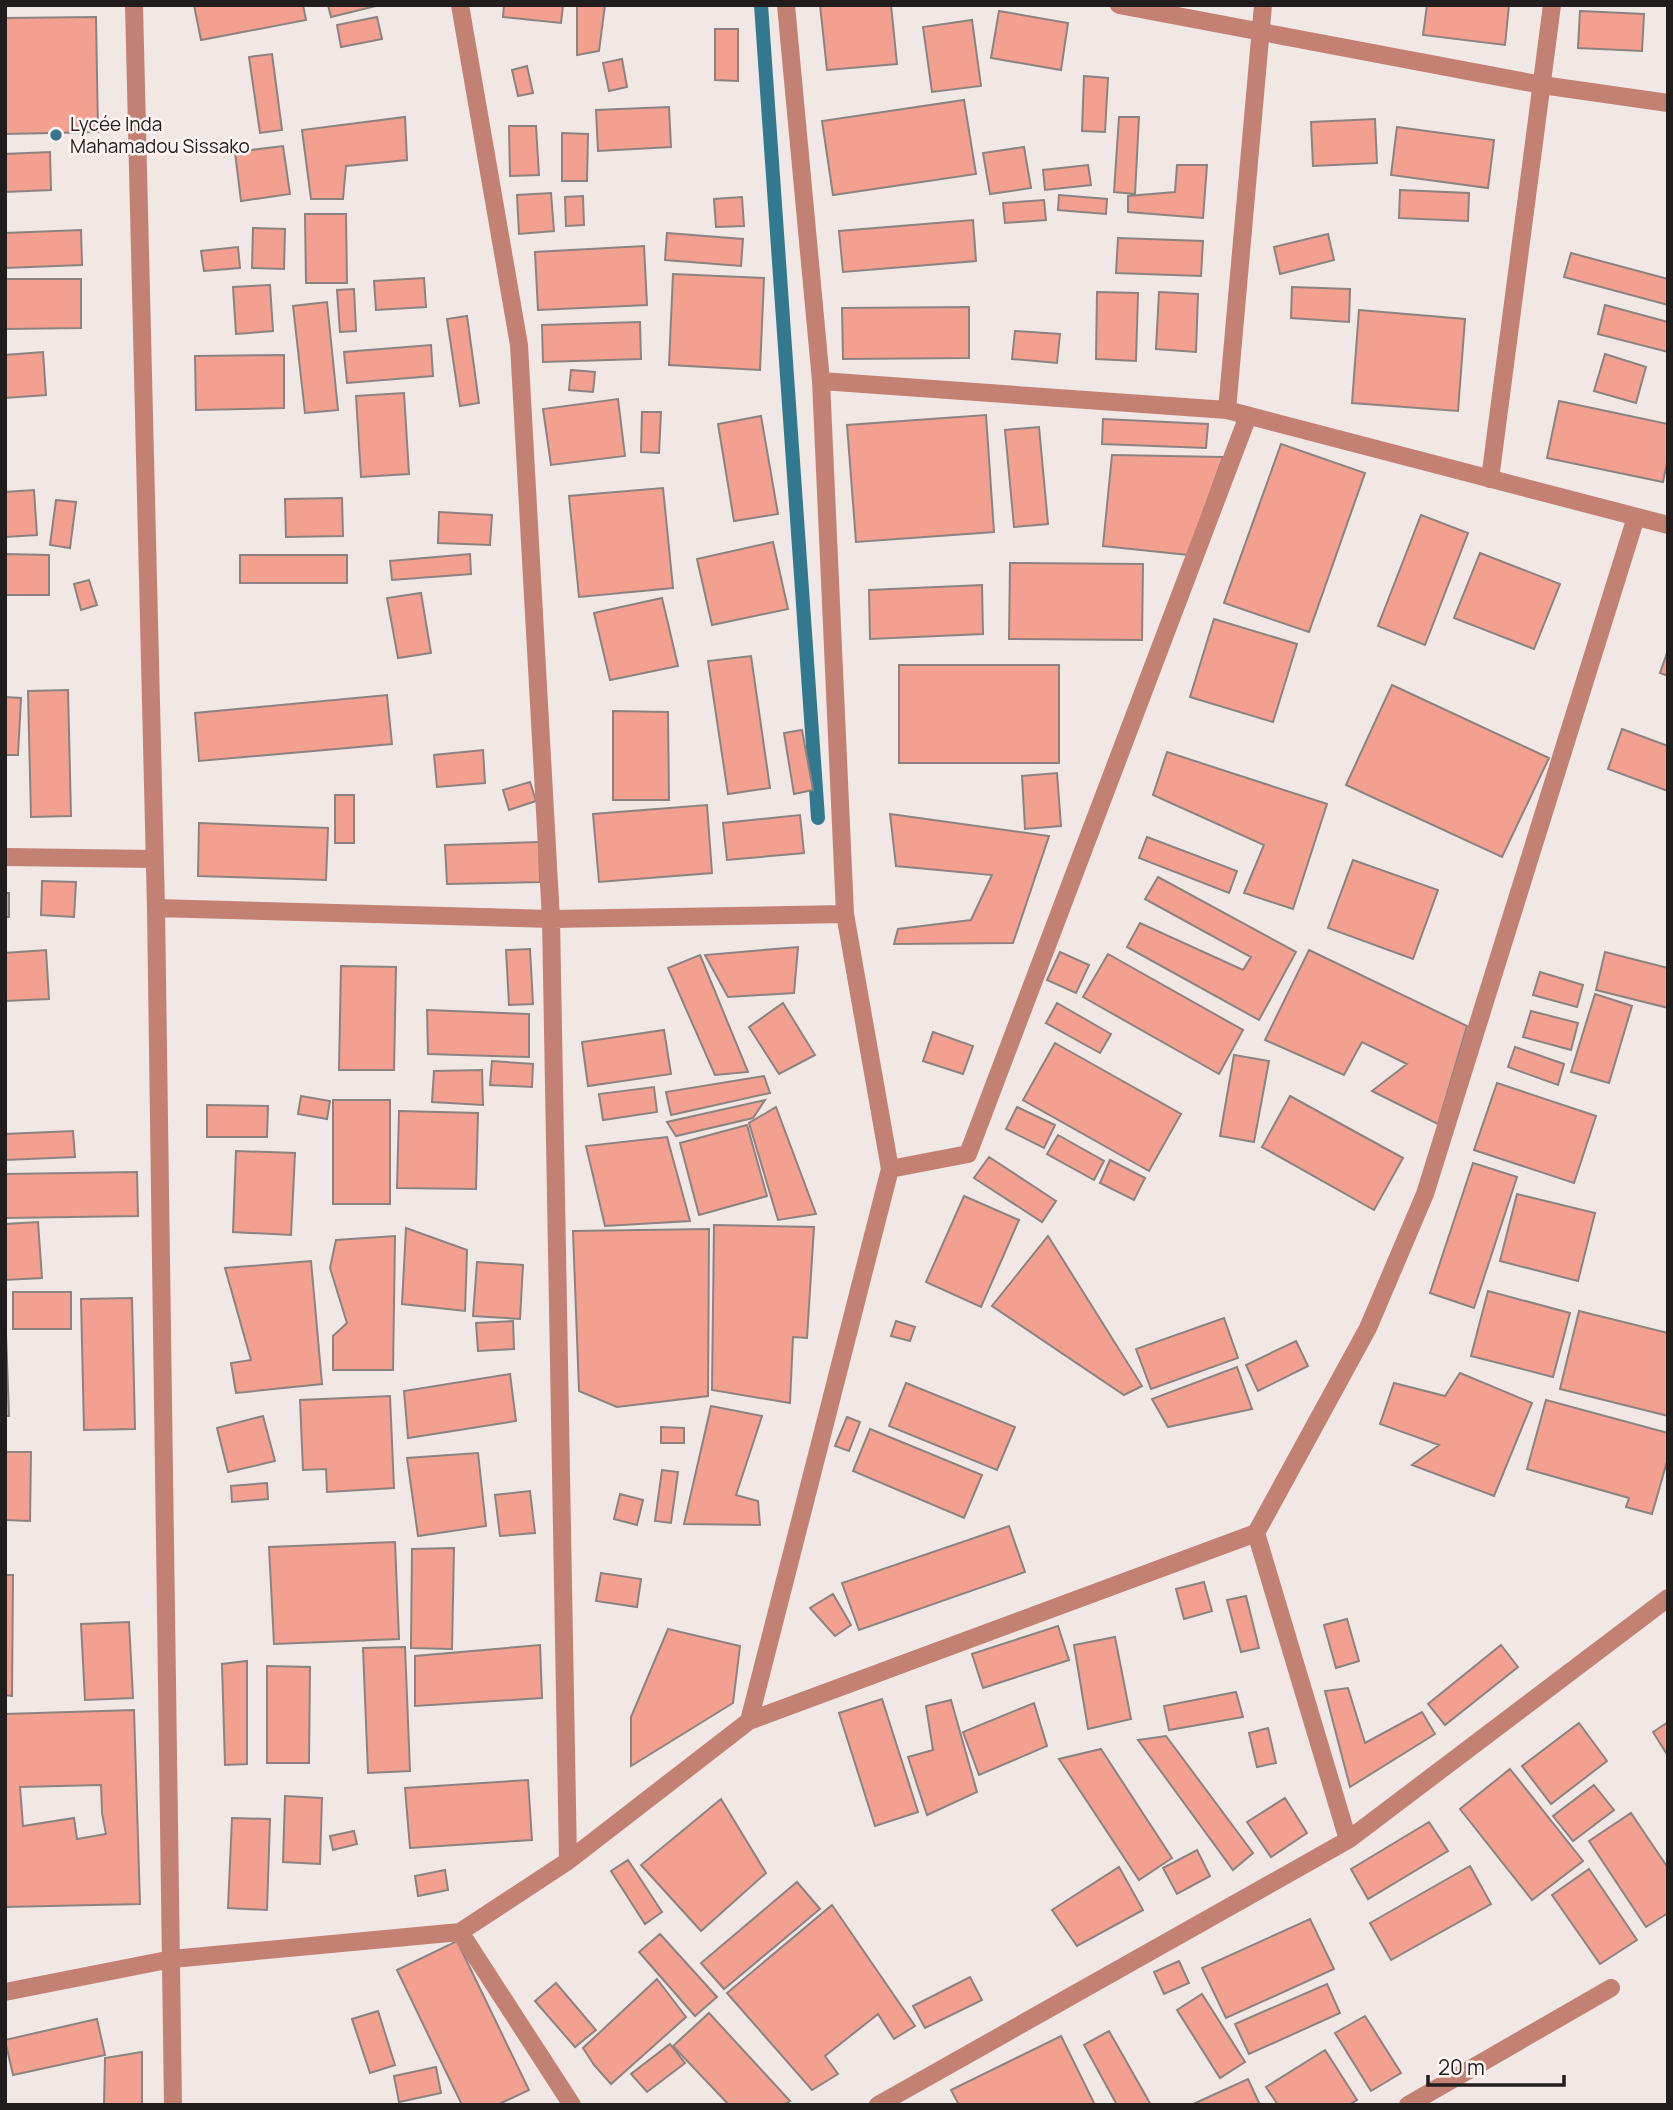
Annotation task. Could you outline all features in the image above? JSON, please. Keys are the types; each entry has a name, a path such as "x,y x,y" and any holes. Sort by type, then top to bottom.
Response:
{"street":[{"path":"134,5 156,908 173,2105"},
{"path":"460,5 519,345 551,919 568,1861"},
{"path":"748,1721 890,1169 845,914 821,382 786,5"},
{"path":"1119,5 1542,85 1668,103"},
{"path":"1227,410 1263,5"},
{"path":"1490,479 1552,5"},
{"path":"821,382 1227,410 1668,525"},
{"path":"890,1169 968,1154 1248,416"},
{"path":"5,1992 172,1959 460,1932 568,1861 748,1721 1256,1533 1368,1328 1425,1194 1636,517"},
{"path":"5,857 154,859"},
{"path":"156,908 551,919 845,914"},
{"path":"1256,1533 1348,1840"},
{"path":"878,2105 1348,1840 1668,1598"},
{"path":"460,1932 572,2105"},
{"path":"1408,2105 1611,1988"}],"building":[{"path":"194,5 303,5 306,20 201,40"},
{"path":"328,5 376,5 376,6 331,17"},
{"path":"504,5 563,5 561,23 503,17"},
{"path":"577,5 605,5 599,51 577,55"},
{"path":"820,5 891,5 897,64 827,70"},
{"path":"1427,5 1509,5 1505,45 1423,35"},
{"path":"999,11 1068,23 1061,70 991,58"},
{"path":"1580,11 1644,14 1642,51 1578,48"},
{"path":"96,17 98,132 5,134 5,18"},
{"path":"377,17 382,39 341,47 337,25"},
{"path":"972,20 981,86 932,92 923,27"},
{"path":"715,29 738,29 738,81 715,80"},
{"path":"272,54 282,130 260,133 249,57"},
{"path":"622,59 627,87 609,91 603,63"},
{"path":"527,66 533,93 518,96 512,70"},
{"path":"1084,76 1108,78 1105,132 1082,131"},
{"path":"964,100 976,174 833,195 822,121"},
{"path":"669,107 671,147 598,151 596,110"},
{"path":"405,117 407,160 346,166 343,199 311,199 302,130"},
{"path":"1119,117 1139,117 1135,194 1114,192"},
{"path":"1375,119 1377,163 1313,166 1311,122"},
{"path":"509,126 536,126 539,175 510,176"},
{"path":"1397,127 1494,140 1488,188 1391,175"},
{"path":"562,133 588,134 587,181 562,181"},
{"path":"283,146 290,194 241,201 235,152"},
{"path":"1024,147 1031,188 990,194 983,153"},
{"path":"50,152 51,190 5,192 5,154"},
{"path":"1088,165 1091,185 1045,190 1043,170"},
{"path":"1177,165 1207,165 1203,218 1128,212 1128,196 1175,192"},
{"path":"1400,190 1469,193 1468,221 1399,218"},
{"path":"551,193 554,231 519,234 517,195"},
{"path":"1059,195 1107,199 1106,214 1058,210"},
{"path":"583,196 584,225 566,226 565,197"},
{"path":"742,197 744,226 716,227 714,199"},
{"path":"1044,200 1046,220 1005,223 1003,203"},
{"path":"305,214 346,214 347,283 306,283"},
{"path":"973,220 976,261 843,272 839,231"},
{"path":"253,228 285,229 284,269 252,268"},
{"path":"81,230 82,265 5,268 5,233"},
{"path":"667,233 743,239 741,266 665,260"},
{"path":"1328,234 1334,260 1280,274 1274,247"},
{"path":"1118,238 1203,241 1201,276 1116,273"},
{"path":"644,246 647,305 538,310 535,252"},
{"path":"238,247 240,268 204,271 201,251"},
{"path":"1571,253 1668,279 1668,305 1564,277"},
{"path":"673,274 764,278 760,370 669,365"},
{"path":"424,278 426,307 376,310 374,281"},
{"path":"5,279 81,279 81,328 5,329"},
{"path":"270,285 273,331 236,334 233,287"},
{"path":"1292,287 1350,289 1349,322 1291,318"},
{"path":"354,289 356,331 340,332 337,290"},
{"path":"1097,292 1138,293 1136,361 1096,359"},
{"path":"1159,292 1198,294 1196,352 1156,349"},
{"path":"327,302 338,410 305,413 293,306"},
{"path":"1605,305 1668,322 1668,352 1598,334"},
{"path":"969,307 969,358 843,359 842,308"},
{"path":"1359,310 1465,319 1458,411 1352,403"},
{"path":"467,316 479,403 460,406 447,319"},
{"path":"640,322 641,359 543,362 542,325"},
{"path":"1015,331 1060,334 1057,363 1012,359"},
{"path":"431,345 433,376 347,383 344,352"},
{"path":"43,352 46,395 5,398 5,355"},
{"path":"1605,354 1646,367 1636,403 1594,391"},
{"path":"284,355 284,408 196,410 195,356"},
{"path":"571,370 595,372 593,392 569,390"},
{"path":"404,393 409,474 361,477 356,396"},
{"path":"618,399 625,456 551,465 543,409"},
{"path":"1559,401 1668,424 1668,458 1663,482 1547,458"},
{"path":"642,412 661,412 659,453 641,452"},
{"path":"986,415 994,532 856,542 847,425"},
{"path":"761,416 778,514 734,521 718,424"},
{"path":"1103,419 1208,424 1206,448 1102,444"},
{"path":"1039,427 1048,524 1014,527 1005,430"},
{"path":"1281,444 1365,473 1309,632 1224,603"},
{"path":"1112,455 1223,457 1188,555 1103,546"},
{"path":"663,488 673,588 579,597 569,496"},
{"path":"34,490 37,535 5,537 5,492"},
{"path":"342,498 343,536 286,537 285,499"},
{"path":"56,500 76,502 70,548 50,545"},
{"path":"439,512 492,515 490,545 438,543"},
{"path":"1421,515 1468,533 1425,645 1378,626"},
{"path":"773,542 788,609 712,625 697,559"},
{"path":"1480,553 1560,584 1534,649 1454,618"},
{"path":"5,554 49,555 49,595 5,595"},
{"path":"470,554 471,574 392,580 390,561"},
{"path":"240,555 347,555 347,583 240,583"},
{"path":"1010,563 1143,564 1142,640 1009,639"},
{"path":"89,580 97,605 81,610 74,584"},
{"path":"982,585 983,634 870,639 869,590"},
{"path":"421,593 431,653 398,658 387,598"},
{"path":"662,598 678,666 610,680 594,613"},
{"path":"1214,619 1297,644 1273,722 1190,697"},
{"path":"1668,650 1668,676 1660,673"},
{"path":"751,656 770,788 728,794 708,661"},
{"path":"899,665 1059,665 1059,763 899,763"},
{"path":"1392,685 1549,758 1502,857 1346,785"},
{"path":"68,690 71,816 31,817 28,691"},
{"path":"387,695 392,744 199,761 195,713"},
{"path":"5,697 21,698 18,755 5,755"},
{"path":"613,711 668,712 669,800 613,800"},
{"path":"1622,729 1668,746 1668,791 1608,769"},
{"path":"802,730 813,790 794,794 784,733"},
{"path":"483,750 485,783 437,787 434,755"},
{"path":"1167,752 1327,804 1293,909 1244,893 1264,845 1153,795"},
{"path":"1057,773 1061,826 1025,829 1022,776"},
{"path":"530,782 536,801 509,810 503,790"},
{"path":"335,795 354,795 354,843 335,843"},
{"path":"707,805 712,873 599,882 593,814"},
{"path":"890,814 1049,836 1013,943 894,944 898,929 971,920 992,875 896,866"},
{"path":"800,815 804,853 727,860 723,823"},
{"path":"199,823 328,828 326,880 198,876"},
{"path":"1147,837 1237,871 1229,893 1139,858"},
{"path":"539,842 540,882 447,884 445,845"},
{"path":"1353,860 1438,890 1413,959 1328,928"},
{"path":"1158,877 1296,952 1259,1020 1127,947 1140,923 1243,970 1251,957 1145,899"},
{"path":"42,881 76,882 74,917 41,915"},
{"path":"5,893 9,893 9,917 5,917"},
{"path":"798,947 794,993 728,997 705,955"},
{"path":"530,949 533,1004 509,1005 506,950"},
{"path":"46,950 49,999 5,1001 5,953"},
{"path":"1309,950 1467,1026 1438,1124 1372,1091 1407,1064 1362,1042 1344,1075 1265,1040"},
{"path":"1060,952 1089,965 1076,993 1047,980"},
{"path":"1605,952 1668,968 1668,1008 1596,990"},
{"path":"1108,954 1243,1030 1219,1074 1083,997"},
{"path":"700,955 748,1072 715,1075 668,968"},
{"path":"341,966 396,967 394,1070 339,1070"},
{"path":"1540,972 1583,985 1577,1007 1533,995"},
{"path":"1595,994 1632,1006 1609,1083 1571,1072"},
{"path":"783,1003 815,1055 779,1074 749,1027"},
{"path":"1057,1003 1111,1034 1100,1053 1046,1023"},
{"path":"427,1010 529,1014 529,1057 428,1054"},
{"path":"1531,1011 1578,1023 1571,1050 1523,1037"},
{"path":"664,1030 671,1074 588,1086 582,1042"},
{"path":"933,1032 973,1046 963,1074 923,1061"},
{"path":"1055,1043 1181,1114 1149,1171 1023,1100"},
{"path":"1515,1047 1564,1064 1558,1085 1508,1067"},
{"path":"1234,1055 1269,1061 1254,1142 1220,1136"},
{"path":"492,1061 533,1064 532,1087 490,1085"},
{"path":"482,1070 483,1105 432,1102 434,1071"},
{"path":"764,1076 770,1093 671,1115 666,1092"},
{"path":"1497,1083 1596,1116 1574,1183 1474,1150"},
{"path":"654,1087 657,1112 603,1120 599,1094"},
{"path":"301,1096 330,1101 327,1119 298,1114"},
{"path":"1290,1096 1403,1158 1374,1210 1262,1147"},
{"path":"333,1100 390,1100 390,1204 333,1204"},
{"path":"765,1100 753,1118 676,1136 667,1122"},
{"path":"207,1105 268,1106 267,1137 207,1137"},
{"path":"776,1107 816,1214 778,1220 749,1123"},
{"path":"1017,1107 1055,1125 1044,1148 1006,1129"},
{"path":"399,1111 478,1113 476,1189 397,1188"},
{"path":"747,1125 767,1196 699,1215 680,1143"},
{"path":"73,1131 75,1157 5,1160 5,1134"},
{"path":"1058,1135 1104,1161 1094,1180 1047,1154"},
{"path":"667,1137 690,1221 605,1226 586,1146"},
{"path":"236,1151 295,1153 291,1235 233,1232"},
{"path":"989,1157 1056,1201 1042,1222 974,1178"},
{"path":"1110,1160 1145,1178 1134,1200 1100,1183"},
{"path":"1473,1163 1517,1177 1474,1308 1430,1293"},
{"path":"137,1172 138,1216 5,1218 5,1174"},
{"path":"1517,1194 1595,1213 1578,1281 1500,1261"},
{"path":"964,1196 1019,1220 981,1307 926,1282"},
{"path":"38,1222 42,1278 5,1280 5,1224"},
{"path":"714,1225 814,1227 807,1338 793,1337 790,1403 712,1390"},
{"path":"406,1228 467,1250 465,1311 402,1304"},
{"path":"709,1229 708,1396 617,1407 579,1391 573,1231"},
{"path":"395,1236 393,1370 333,1370 333,1336 347,1323 330,1268 336,1240"},
{"path":"1048,1236 1142,1386 1124,1395 992,1306"},
{"path":"311,1261 322,1384 236,1393 231,1363 251,1360 225,1268"},
{"path":"477,1262 523,1265 520,1319 473,1316"},
{"path":"1488,1291 1570,1313 1553,1377 1471,1356"},
{"path":"13,1292 71,1292 71,1329 13,1329"},
{"path":"132,1298 135,1429 84,1430 81,1299"},
{"path":"5,1307 9,1416 5,1416"},
{"path":"1579,1311 1668,1333 1668,1416 1560,1389"},
{"path":"1224,1318 1238,1358 1151,1389 1136,1349"},
{"path":"513,1321 514,1349 478,1351 476,1323"},
{"path":"896,1321 915,1327 910,1341 891,1336"},
{"path":"1296,1341 1308,1366 1258,1391 1246,1365"},
{"path":"1237,1367 1252,1409 1168,1427 1152,1399"},
{"path":"1460,1373 1532,1403 1494,1496 1412,1465 1439,1445 1380,1424 1394,1383 1445,1396"},
{"path":"510,1374 516,1421 408,1438 404,1391"},
{"path":"906,1383 1015,1427 997,1470 889,1426"},
{"path":"390,1396 394,1488 327,1492 326,1469 303,1470 300,1400"},
{"path":"1546,1400 1668,1433 1668,1458 1652,1514 1626,1507 1629,1498 1527,1469"},
{"path":"711,1406 762,1416 736,1495 758,1501 760,1525 684,1524"},
{"path":"263,1416 275,1461 228,1472 217,1428"},
{"path":"847,1417 860,1422 849,1451 835,1446"},
{"path":"661,1427 684,1428 684,1443 661,1443"},
{"path":"870,1429 982,1475 964,1518 853,1471"},
{"path":"5,1452 31,1452 30,1521 5,1520"},
{"path":"478,1453 486,1526 418,1536 407,1458"},
{"path":"662,1470 678,1472 671,1523 655,1521"},
{"path":"267,1483 268,1499 232,1502 231,1486"},
{"path":"530,1491 535,1533 500,1536 495,1495"},
{"path":"620,1494 643,1500 637,1525 614,1519"},
{"path":"1009,1526 1025,1572 859,1630 842,1583"},
{"path":"395,1542 399,1639 274,1644 269,1547"},
{"path":"454,1548 452,1649 411,1648 412,1549"},
{"path":"601,1573 641,1579 637,1607 596,1601"},
{"path":"5,1575 13,1575 12,1696 5,1695"},
{"path":"1204,1582 1212,1611 1184,1619 1176,1589"},
{"path":"833,1594 851,1625 835,1636 810,1608"},
{"path":"1246,1596 1259,1648 1241,1652 1227,1600"},
{"path":"1347,1619 1359,1661 1336,1668 1324,1625"},
{"path":"129,1622 133,1698 85,1700 81,1624"},
{"path":"1058,1626 1069,1660 983,1688 972,1654"},
{"path":"668,1629 740,1646 733,1703 631,1766 631,1717"},
{"path":"1115,1637 1131,1719 1088,1729 1074,1645"},
{"path":"540,1645 542,1698 415,1706 415,1656"},
{"path":"1501,1645 1518,1667 1445,1725 1428,1704"},
{"path":"405,1647 410,1771 368,1773 363,1648"},
{"path":"247,1661 247,1764 225,1765 222,1664"},
{"path":"267,1666 310,1667 309,1763 267,1763"},
{"path":"1348,1688 1365,1743 1422,1712 1435,1734 1350,1787 1325,1691"},
{"path":"1236,1692 1243,1717 1169,1730 1164,1706"},
{"path":"882,1699 918,1812 875,1826 839,1713"},
{"path":"951,1700 977,1792 927,1815 908,1757 933,1750 926,1706"},
{"path":"1034,1703 1047,1746 979,1775 963,1732"},
{"path":"134,1710 140,1904 5,1907 5,1714","holes":["101,1785 106,1834 77,1839 74,1818 23,1826 20,1787"]},
{"path":"1668,1722 1668,1756 1653,1732"},
{"path":"1579,1723 1607,1761 1551,1804 1522,1766"},
{"path":"1268,1728 1276,1763 1257,1767 1249,1733"},
{"path":"1166,1736 1253,1853 1233,1870 1138,1740"},
{"path":"1101,1749 1172,1858 1139,1880 1059,1759"},
{"path":"1510,1769 1583,1861 1532,1900 1460,1809"},
{"path":"528,1780 532,1840 410,1848 405,1788"},
{"path":"1594,1785 1614,1810 1573,1841 1553,1816"},
{"path":"285,1796 322,1798 320,1864 283,1862"},
{"path":"1285,1798 1307,1833 1271,1857 1247,1822"},
{"path":"721,1799 766,1873 701,1931 641,1865"},
{"path":"1631,1813 1668,1868 1668,1913 1646,1927 1589,1841"},
{"path":"232,1818 270,1819 267,1910 228,1908"},
{"path":"1429,1822 1448,1851 1368,1899 1351,1869"},
{"path":"354,1831 357,1844 333,1850 330,1836"},
{"path":"1197,1850 1210,1876 1177,1894 1163,1868"},
{"path":"628,1860 662,1912 645,1924 611,1871"},
{"path":"1470,1866 1491,1904 1391,1960 1370,1923"},
{"path":"1119,1867 1143,1910 1077,1946 1052,1910"},
{"path":"1589,1869 1637,1940 1600,1964 1552,1895"},
{"path":"445,1870 448,1890 418,1896 415,1876"},
{"path":"797,1882 820,1909 724,1989 701,1963"},
{"path":"832,1905 915,2026 894,2039 878,2014 825,2056 838,2074 812,2090 727,1993"},
{"path":"1310,1919 1334,1969 1226,2018 1202,1968"},
{"path":"660,1934 717,1997 695,2016 639,1952"},
{"path":"457,1941 529,2090 497,2105 462,2105 397,1970"},
{"path":"1179,1961 1189,1983 1164,1994 1154,1972"},
{"path":"970,1977 982,2000 925,2028 913,2006"},
{"path":"657,1979 686,2017 611,2084 583,2048"},
{"path":"556,1983 596,2030 575,2047 535,2001"},
{"path":"1327,1984 1340,2013 1249,2054 1235,2024"},
{"path":"1202,1994 1245,2062 1220,2078 1177,2010"},
{"path":"378,2011 395,2065 370,2073 352,2019"},
{"path":"709,2013 790,2101 783,2105 729,2105 673,2046"},
{"path":"1365,2016 1401,2073 1371,2091 1335,2033"},
{"path":"97,2019 105,2055 13,2075 5,2040"},
{"path":"1109,2031 1151,2105 1117,2105 1084,2045"},
{"path":"1061,2036 1095,2105 959,2105 951,2090"},
{"path":"670,2044 685,2063 647,2092 631,2074"},
{"path":"1325,2050 1357,2100 1349,2105 1278,2105 1266,2087"},
{"path":"142,2052 142,2105 104,2105 105,2058"},
{"path":"436,2067 441,2093 399,2102 394,2076"},
{"path":"1248,2079 1260,2105 1191,2105"}],"waterway":[{"path":"761,5 818,818"}],"place":[{"name":"Lycée Inda Mahamadou Sissako","path":"56,135"}]}
